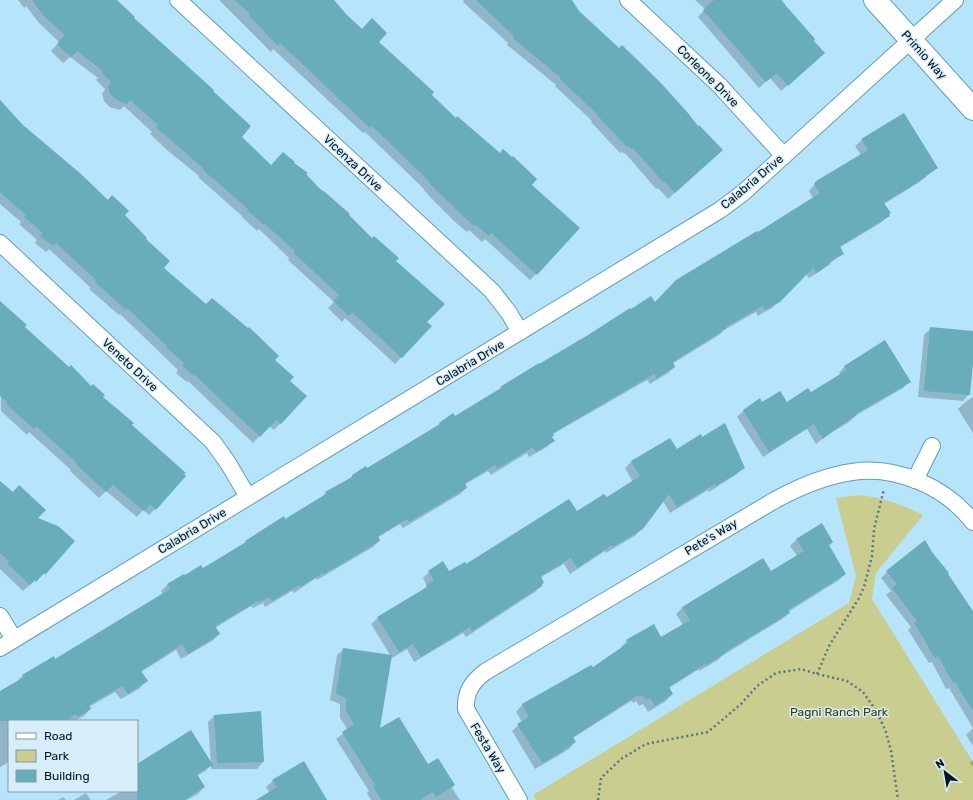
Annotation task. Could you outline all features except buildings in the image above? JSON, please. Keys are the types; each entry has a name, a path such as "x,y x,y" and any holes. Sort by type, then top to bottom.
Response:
{"street":[{"name":"Vicenza Drive","path":"178,0 492,291 509,313 520,332"},
{"name":"Corleone Drive","path":"628,0 719,85 784,156"},
{"name":"Primio Way","path":"875,0 973,109"},
{"name":"Calabria Drive","path":"0,648 720,210 744,192 956,0"},
{"name":"Veneto Drive","path":"0,243 213,442 228,463 248,497"},
{"path":"914,480 932,446"},
{"name":"Pete's Way","path":"460,693 485,672 786,494 806,484 838,475 861,471 888,473 914,480 949,498 973,522"},
{"path":"0,616 14,639"},
{"name":"Festa Way","path":"460,693 468,714 520,800"}],"path":[{"path":"817,674 829,646 859,598 864,587 872,556 874,529 888,473"},
{"path":"598,800 601,778 621,759 646,744 708,732 741,704 757,686 776,673 801,669 847,681 863,692 877,712 886,732 891,751 898,800"}],"green space":[{"name":"Pagni Ranch Park","path":"859,495 892,502 923,515 876,573 872,599 973,762 973,800 536,800 533,795 849,603 856,576 836,498"}]}
